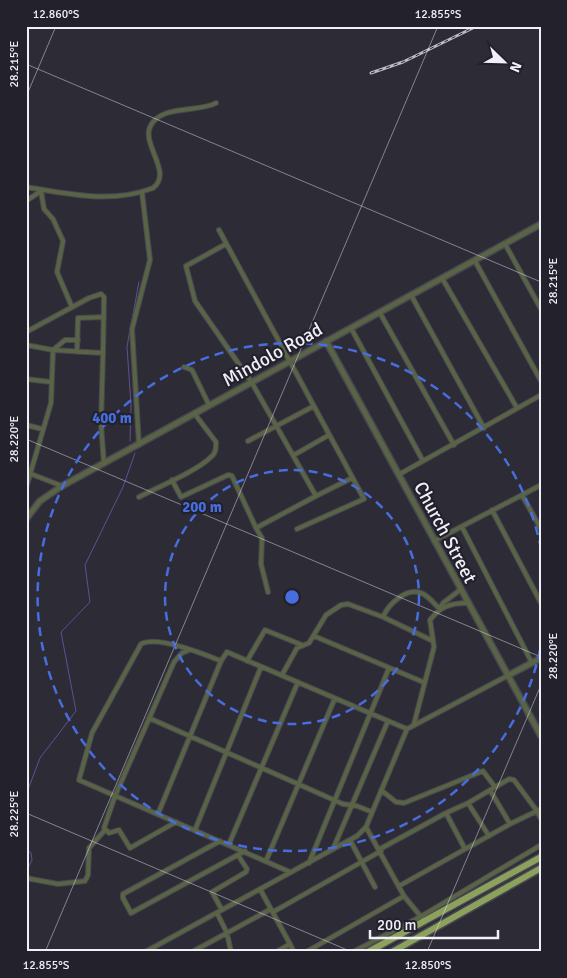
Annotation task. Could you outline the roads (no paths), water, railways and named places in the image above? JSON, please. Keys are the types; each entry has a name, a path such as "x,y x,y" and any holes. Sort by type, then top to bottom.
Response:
{"highway":[{"path":"368,952 422,918 541,857"},
{"path":"392,952 541,868"}],"street":[{"path":"26,187 90,196 118,197 142,192 156,185 160,178 158,162 148,139 148,133 153,122 165,114 209,107 216,103"},
{"path":"26,201 42,190"},
{"path":"42,190 44,209 53,219 63,241 57,272 72,307"},
{"path":"139,445 132,329 150,260 142,192"},
{"name":"Mindolo Road","path":"26,520 40,501 62,486 410,295 540,226"},
{"path":"219,230 364,501 298,529"},
{"path":"226,244 186,266 185,269 195,301 252,382 316,496"},
{"path":"505,244 541,309"},
{"path":"474,261 541,382"},
{"path":"442,278 517,408"},
{"path":"26,332 89,298 101,294 104,297 101,424 104,464"},
{"path":"410,295 484,428"},
{"path":"380,313 454,445"},
{"path":"77,352 78,318 104,316"},
{"path":"351,328 423,461"},
{"path":"26,488 28,473 51,403 54,350 65,340 78,340"},
{"name":"Church Street","path":"326,342 541,736"},
{"path":"26,345 54,350 103,353"},
{"path":"184,366 192,370 209,405"},
{"path":"26,379 51,382"},
{"path":"398,475 541,395"},
{"path":"248,441 314,406"},
{"path":"138,497 211,458 215,452 216,442 194,413"},
{"path":"26,425 42,429"},
{"path":"294,455 329,435"},
{"path":"28,473 62,486"},
{"path":"172,480 181,497 228,475 232,476 262,538 261,564 268,592"},
{"path":"256,528 352,478"},
{"path":"434,541 541,485"},
{"path":"522,495 541,529"},
{"path":"492,510 541,603"},
{"path":"462,527 532,663"},
{"path":"414,724 434,641 428,624 446,601 460,590"},
{"path":"383,617 393,601 417,592 423,594 440,608"},
{"path":"440,608 454,603 467,603"},
{"path":"248,661 266,630 302,645 309,644 326,615 341,605 348,604 383,617 434,641"},
{"path":"314,636 424,682"},
{"path":"221,661 151,640 141,644 90,737 86,759 79,779 290,872"},
{"path":"282,676 292,656 302,645"},
{"path":"105,830 104,824 115,796 174,662 182,653 189,650"},
{"path":"158,814 191,738 221,661 227,652 407,729"},
{"path":"145,952 350,840 366,827 407,729 540,659"},
{"path":"195,830 261,667"},
{"path":"309,863 390,668"},
{"path":"229,844 298,682"},
{"path":"266,861 335,698"},
{"path":"149,718 227,754 351,806 357,806 372,812"},
{"path":"333,850 388,721"},
{"path":"381,790 396,802 404,804 483,771 495,787"},
{"path":"192,952 362,862 380,850 509,779 514,780 539,810 541,819"},
{"path":"490,790 510,824"},
{"path":"468,803 489,836"},
{"path":"399,886 510,824 539,810"},
{"path":"446,813 465,849"},
{"path":"105,830 109,833 119,830 130,848 176,822"},
{"path":"366,827 404,896 422,918"},
{"path":"26,878 58,884 85,880 88,875 89,848 105,830"},
{"path":"220,840 124,894 123,898 131,913 244,851"},
{"path":"350,840 375,888"},
{"path":"353,952 422,918 541,845"},
{"path":"222,910 212,892 247,870 238,855"},
{"path":"260,889 294,952"},
{"path":"306,952 404,896"},
{"path":"217,914 227,933 230,952"},
{"path":"276,952 290,944"}],"waterway":[{"path":"131,325 139,282"},
{"path":"130,329 127,347 131,405 130,441"},
{"path":"26,795 40,758 76,711 61,632 90,602 85,565 123,487 135,453"},
{"path":"26,849 31,853 32,860 26,872"}],"railway":[{"path":"371,73 403,62 477,26"}]}
